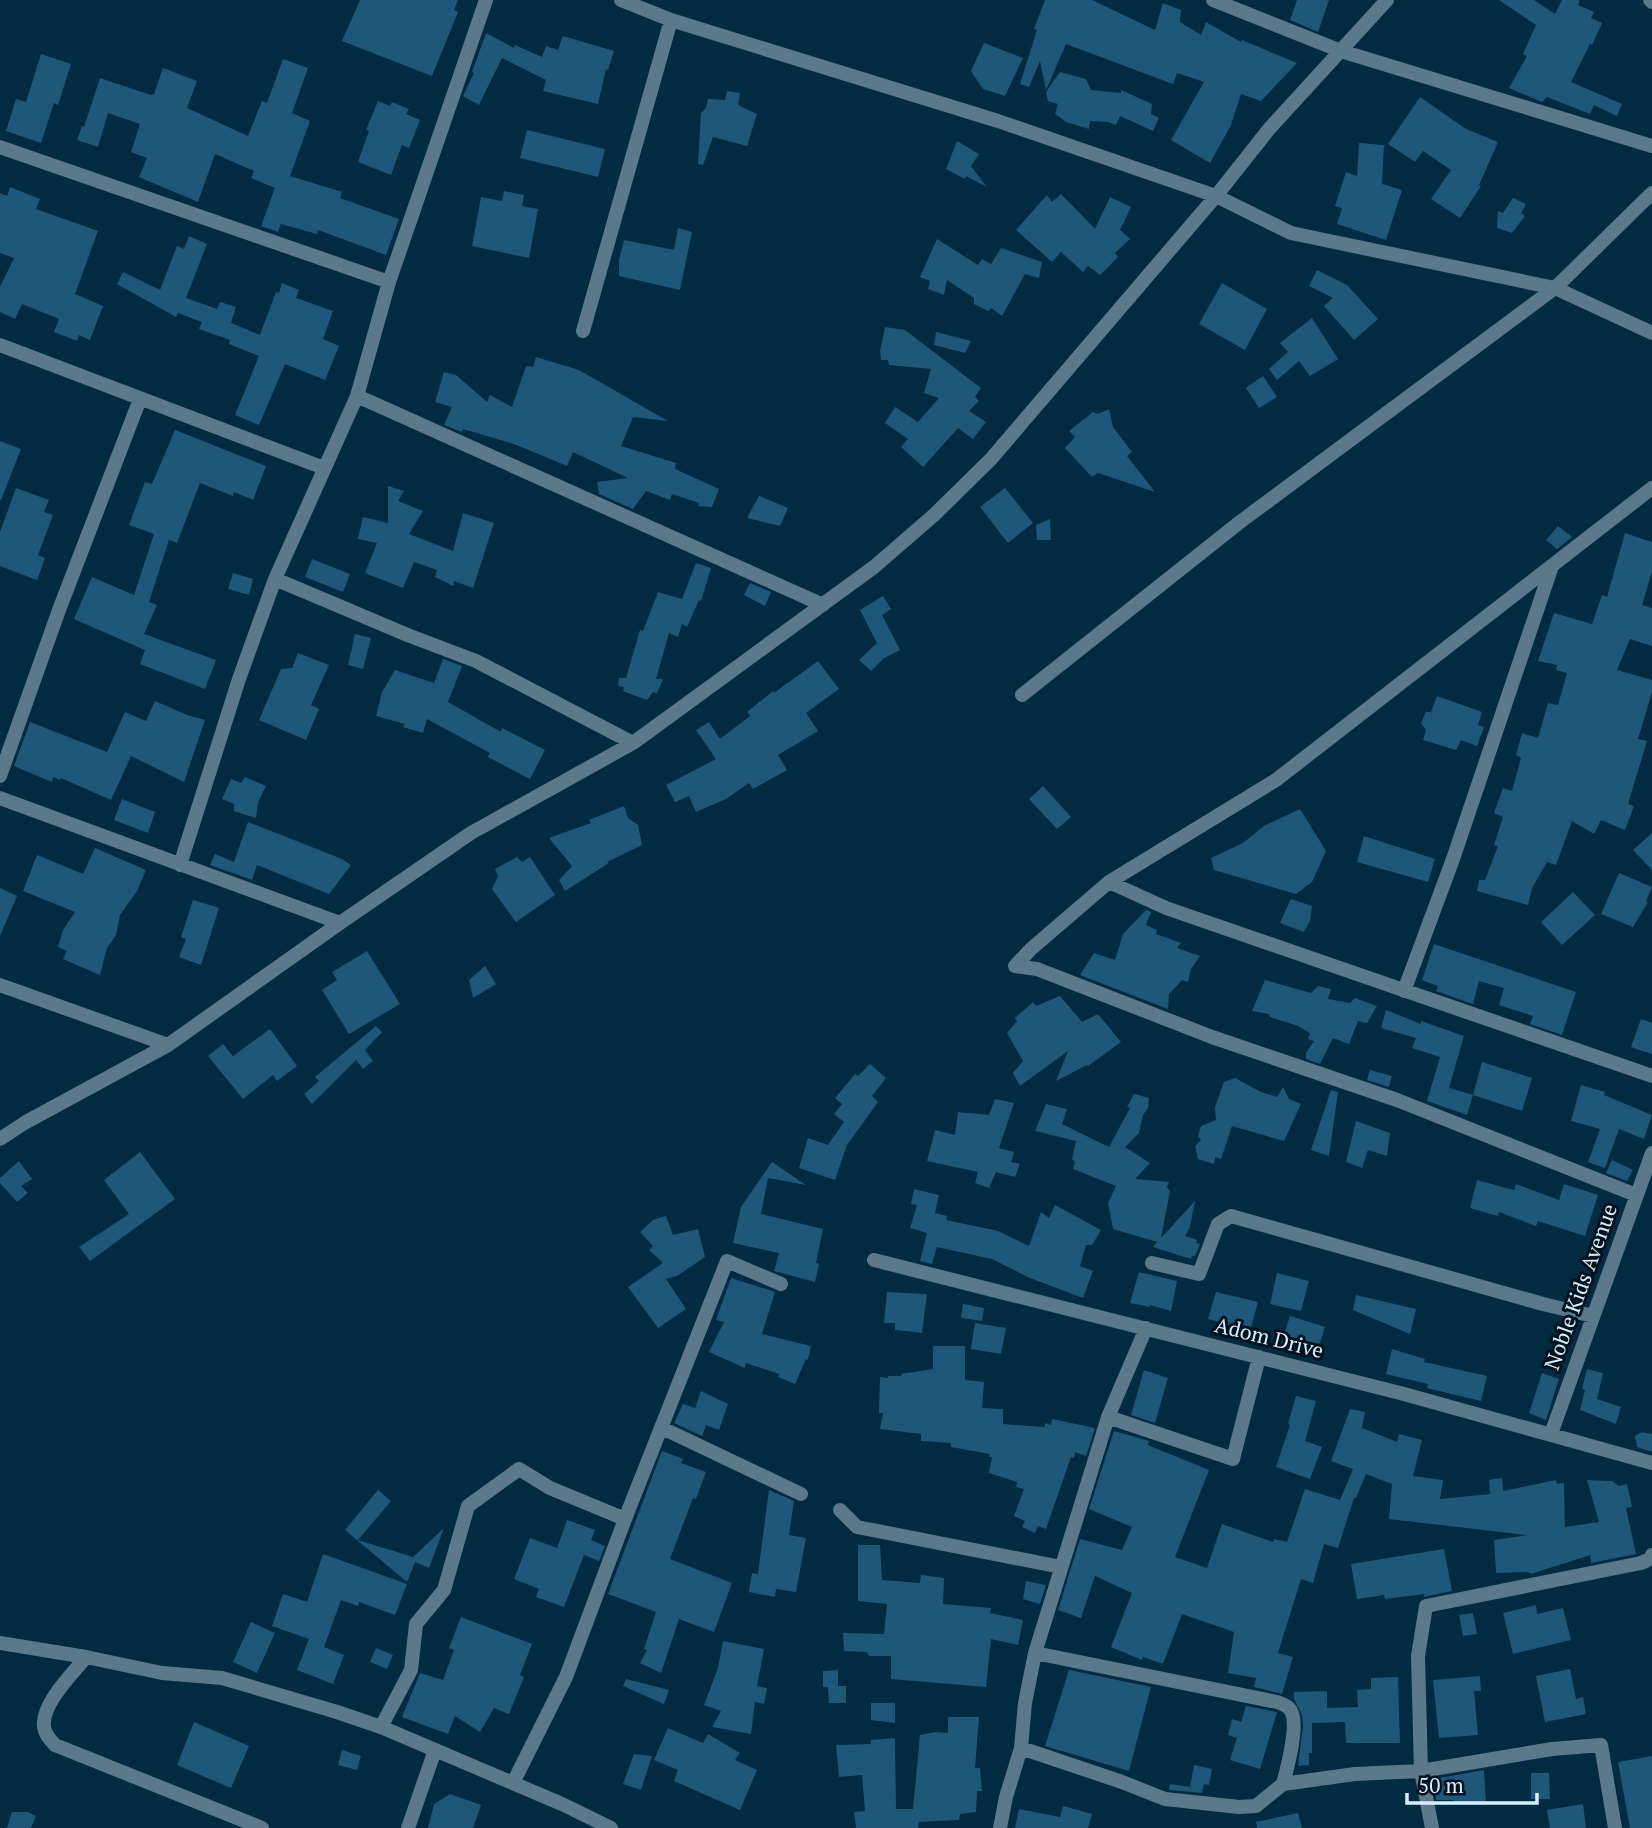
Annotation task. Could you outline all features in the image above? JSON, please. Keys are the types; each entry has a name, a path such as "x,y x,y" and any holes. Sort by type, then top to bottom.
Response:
{"street":[{"path":"180,865 239,679 275,579 357,396 389,282 486,0"},
{"path":"621,0 671,20 998,121 1216,196 1291,233 1555,288 1652,333"},
{"path":"1213,0 1340,51 1652,146"},
{"path":"0,1139 26,1122 168,1045 471,834 633,743 873,567 934,515 991,459 1216,196 1269,129 1387,0"},
{"path":"583,331 671,20"},
{"path":"0,147 389,282"},
{"path":"1022,695 1240,522 1555,288 1652,193"},
{"path":"0,345 324,468"},
{"path":"357,396 823,605"},
{"path":"0,776 59,610 140,399"},
{"path":"1636,1195 1397,1100 1201,1033 1038,969 1015,966 1031,949 1109,883 1276,780 1652,488"},
{"path":"1404,991 1453,859 1553,565"},
{"path":"275,579 476,661 633,743"},
{"path":"0,798 340,923"},
{"path":"1109,883 1166,908 1652,1076"},
{"path":"0,985 168,1045"},
{"name":"Noble Kids Avenue","path":"1551,1434 1652,1153"},
{"path":"1152,1263 1199,1274 1218,1224 1231,1216 1594,1316"},
{"name":"Adom Drive","path":"874,1260 1259,1357 1652,1463"},
{"path":"513,1783 566,1678 625,1519 727,1261 781,1284"},
{"path":"1000,1828 1021,1748 1025,1703 1035,1653 1108,1417 1146,1328"},
{"path":"1108,1417 1233,1459 1259,1357"},
{"path":"662,1428 801,1494"},
{"path":"381,1727 411,1670 416,1624 444,1590 468,1506 519,1469 550,1488 625,1519"},
{"path":"840,1510 857,1527 1061,1567"},
{"path":"1432,1828 1421,1772 1418,1656 1426,1606 1641,1563 1652,1556"},
{"path":"0,1643 162,1673 222,1678 381,1727 611,1828"},
{"path":"1035,1653 1278,1702 1293,1713 1290,1753 1283,1784"},
{"path":"86,1657 48,1707 44,1727 47,1737 55,1745 262,1828"},
{"path":"1021,1748 1165,1798 1239,1807 1256,1806 1283,1784 1355,1774 1421,1772 1552,1749 1601,1745 1615,1828"},
{"path":"408,1828 435,1750"}],"building":[{"path":"360,0 458,0 454,10 458,12 432,76 342,41"},
{"path":"1045,0 1092,0 1155,30 1163,3 1181,10 1180,22 1201,35 1206,22 1241,42 1242,40 1297,63 1261,101 1241,94 1231,125 1210,163 1171,140 1204,82 1177,73 1173,84 1066,44 1046,90 1040,61 1029,87 1020,84 1037,30 1034,29"},
{"path":"1297,0 1329,0 1318,32 1290,20"},
{"path":"1499,0 1534,0 1555,14 1562,0 1580,0 1578,5 1594,12 1591,18 1602,23 1571,82 1622,104 1617,116 1594,105 1590,114 1547,97 1542,102 1509,88 1527,56 1523,54 1536,25"},
{"path":"486,33 514,48 515,45 542,57 546,46 558,50 563,36 614,51 608,70 606,69 598,104 543,91 546,80 502,58 479,105 463,96 474,73 472,72"},
{"path":"984,43 1023,58 1005,96 983,89 971,71"},
{"path":"41,54 71,64 58,105 54,103 41,143 6,131 16,99 26,102"},
{"path":"283,59 308,68 292,113 310,121 290,176 342,192 340,198 399,219 386,255 318,230 317,234 281,224 278,232 261,226 275,188 251,178 254,171 215,154 198,202 139,177 147,158 131,152 140,124 108,113 98,147 77,140 100,78 151,95 154,94 163,68 197,81 187,108 248,136 262,101 267,103"},
{"path":"1060,72 1086,79 1091,90 1121,93 1121,90 1152,104 1151,114 1159,118 1153,131 1120,116 1116,125 1090,121 1089,129 1066,122 1055,114 1058,104 1048,101 1046,92"},
{"path":"727,91 740,93 738,105 757,114 747,146 713,137 703,165 698,164 701,113 706,108 708,99 725,100"},
{"path":"1420,97 1466,129 1498,142 1479,185 1481,186 1460,218 1431,199 1451,170 1423,151 1415,162 1388,144"},
{"path":"378,101 390,106 392,102 409,109 406,114 420,120 409,148 402,145 391,175 358,162 369,131 366,130"},
{"path":"527,130 605,149 598,177 520,158"},
{"path":"957,141 979,154 971,166 987,187 946,169"},
{"path":"1359,143 1384,145 1382,184 1402,190 1386,240 1337,224 1342,208 1335,206 1346,172 1357,176"},
{"path":"10,187 40,199 36,209 98,231 75,294 103,306 90,340 79,335 77,341 54,332 59,319 22,304 15,319 0,312 0,287 14,258 0,253 0,193 7,196"},
{"path":"504,191 524,195 522,206 538,209 529,258 472,246 481,197 502,201"},
{"path":"1061,194 1095,229 1110,197 1131,207 1120,230 1130,239 1115,253 1118,257 1100,275 1088,266 1083,272 1061,252 1052,262 1016,230 1047,195 1052,202"},
{"path":"1513,198 1526,204 1521,213 1525,216 1512,233 1497,228 1498,211 1503,213"},
{"path":"678,228 692,232 680,290 619,276 619,260 624,240 674,250"},
{"path":"189,236 207,244 186,298 217,309 220,302 236,307 231,323 260,335 282,283 299,290 296,298 333,311 323,339 339,346 325,380 285,364 259,425 235,415 259,356 229,344 230,340 199,329 202,322 178,313 176,317 117,284 123,272 160,290 177,246 184,249"},
{"path":"937,239 978,265 982,259 991,264 1001,248 1042,262 1039,278 1025,274 1002,316 991,308 988,311 974,304 974,298 947,280 944,295 928,289 930,281 920,277"},
{"path":"1317,270 1347,285 1378,319 1354,340 1324,306 1333,298 1309,286"},
{"path":"1222,283 1267,309 1245,350 1199,324"},
{"path":"1312,318 1338,359 1310,376 1299,361 1277,380 1269,369 1288,352 1280,343"},
{"path":"885,327 905,330 981,388 975,397 979,401 969,411 986,422 973,439 958,428 923,467 901,447 908,439 885,423 895,407 918,422 939,398 924,393 931,369 889,365 888,360 881,360"},
{"path":"936,332 971,341 965,353 934,345"},
{"path":"536,357 579,370 668,421 633,417 621,446 676,463 675,469 719,489 712,507 698,506 699,503 672,494 670,500 646,491 633,509 599,494 597,482 628,478 573,452 567,466 514,444 444,425 452,407 435,402 444,372 456,375 487,402 490,395 512,407 526,366 533,367"},
{"path":"1263,376 1277,397 1259,408 1246,388"},
{"path":"1109,409 1113,427 1132,452 1127,456 1155,492 1098,473 1092,477 1065,448 1075,437 1069,431 1093,412 1098,414"},
{"path":"175,430 266,466 253,500 234,492 233,496 200,483 177,543 169,540 149,602 157,605 144,634 216,660 205,689 140,664 145,650 74,619 92,577 134,595 154,534 129,525 145,482 152,484"},
{"path":"0,441 21,449 1,500 0,500"},
{"path":"388,486 404,491 398,501 423,511 409,534 453,551 463,513 494,523 473,588 454,581 453,586 435,577 437,570 414,562 403,588 365,573 377,543 358,539 363,517 388,523"},
{"path":"16,488 49,500 44,512 53,515 38,555 45,558 37,580 0,566 0,532"},
{"path":"1005,488 1033,523 1008,543 980,507"},
{"path":"759,496 788,508 780,526 747,518"},
{"path":"1050,519 1051,540 1037,540 1036,525"},
{"path":"1558,526 1572,537 1557,549 1546,540"},
{"path":"1625,533 1652,542 1652,572 1642,605 1652,608 1652,646 1630,639 1617,670 1652,680 1652,692 1638,739 1647,741 1628,804 1634,806 1625,830 1601,820 1594,834 1572,821 1556,865 1547,862 1532,888 1528,905 1477,891 1479,880 1485,880 1498,846 1494,845 1503,817 1494,813 1503,788 1512,791 1521,758 1516,755 1522,733 1538,738 1548,703 1558,705 1567,673 1556,670 1557,665 1538,661 1554,613 1592,624 1602,595 1607,597"},
{"path":"312,559 350,574 343,592 305,577"},
{"path":"696,563 711,568 701,601 699,600 687,627 682,624 678,637 669,633 656,679 663,679 657,693 653,692 647,700 623,691 624,687 618,686 619,678 626,678 640,630 643,631 658,592 682,599"},
{"path":"233,573 253,579 249,595 228,589"},
{"path":"750,583 771,592 765,606 744,595"},
{"path":"883,596 891,609 882,615 900,650 884,658 871,671 859,660 877,643 860,610"},
{"path":"355,634 371,638 363,669 348,665"},
{"path":"298,653 329,665 311,705 319,709 306,740 259,720 281,669 292,668"},
{"path":"443,659 462,666 448,702 501,732 502,728 545,750 530,779 488,757 490,753 427,719 423,733 403,727 405,724 376,716 382,692 395,670 434,683"},
{"path":"818,661 839,689 806,713 818,731 778,755 787,770 753,789 749,783 726,799 696,812 689,796 675,802 666,785 716,759 696,730 709,722 720,739 750,716 747,712 773,691 774,693"},
{"path":"1437,696 1482,712 1478,725 1484,727 1477,746 1461,740 1456,750 1423,740 1426,730 1421,723 1426,712 1431,712"},
{"path":"155,701 205,720 184,782 131,756 111,800 61,778 60,780 53,777 52,782 14,766 30,722 107,752 125,712 146,721"},
{"path":"245,777 266,786 258,802 256,818 234,811 234,804 222,799 231,779 241,783"},
{"path":"1043,786 1071,817 1057,829 1029,799"},
{"path":"122,799 155,812 148,833 114,820"},
{"path":"624,806 628,818 638,825 642,845 607,862 609,863 565,891 559,880 572,866 549,838 591,823 589,820"},
{"path":"1300,809 1326,851 1312,882 1296,894 1214,870 1211,858 1243,843 1264,826"},
{"path":"248,822 351,865 329,894 257,865 252,880 210,865 215,854 234,862"},
{"path":"1652,833 1652,870 1633,850"},
{"path":"1364,836 1435,859 1428,882 1357,862"},
{"path":"95,848 146,870 137,891 120,915 116,935 107,948 100,975 63,959 67,951 58,947 63,930 75,912 23,891 37,855 83,874"},
{"path":"517,857 522,862 530,857 555,895 516,922 492,889 498,876 495,869"},
{"path":"1619,873 1652,887 1646,901 1648,902 1633,927 1601,914"},
{"path":"0,888 17,896 0,936"},
{"path":"1573,892 1595,915 1562,945 1541,922"},
{"path":"1291,899 1312,906 1310,921 1304,932 1280,923"},
{"path":"193,900 219,908 201,965 179,957 186,939 181,937"},
{"path":"1146,910 1151,912 1146,925 1157,930 1156,934 1181,943 1177,948 1200,956 1191,969 1188,982 1182,980 1169,994 1168,1009 1080,975 1094,953 1115,960 1123,934"},
{"path":"1434,944 1576,992 1562,1035 1530,1024 1533,1016 1499,1005 1504,988 1479,981 1473,1004 1436,991 1438,986 1422,980"},
{"path":"367,951 400,1004 349,1034 322,990 337,980 332,972"},
{"path":"485,966 496,984 473,998 469,980"},
{"path":"1265,980 1311,993 1318,986 1331,989 1328,999 1350,1003 1355,998 1377,1006 1367,1023 1358,1021 1349,1044 1333,1038 1320,1064 1306,1059 1306,1053 1314,1041 1308,1039 1310,1033 1270,1017 1269,1014 1252,1011"},
{"path":"1060,996 1082,1022 1098,1014 1121,1042 1088,1066 1056,1081 1068,1051 1020,1086 1013,1073 1023,1061 1007,1033 1017,1021 1015,1018 1033,1002 1036,1006"},
{"path":"1386,1010 1421,1024 1421,1021 1464,1036 1449,1088 1473,1095 1467,1115 1427,1101 1440,1057 1412,1048 1416,1038 1381,1028"},
{"path":"1641,1019 1652,1023 1652,1054 1631,1047"},
{"path":"376,1026 382,1032 365,1050 373,1061 363,1069 356,1060 312,1104 304,1094 319,1081 315,1077"},
{"path":"270,1029 297,1066 277,1081 273,1075 243,1099 208,1056 223,1044 233,1056"},
{"path":"1482,1062 1532,1078 1522,1111 1473,1095"},
{"path":"870,1064 886,1078 872,1096 878,1102 847,1145 835,1180 799,1168 808,1138 828,1145 844,1122 834,1114 842,1104 835,1098 855,1074 858,1076"},
{"path":"1370,1070 1392,1076 1389,1087 1367,1080"},
{"path":"1235,1078 1277,1097 1283,1087 1289,1099 1301,1104 1284,1141 1232,1126 1221,1159 1215,1157 1214,1164 1198,1159 1195,1146 1201,1140 1198,1136 1201,1126 1216,1120 1215,1107 1224,1082"},
{"path":"1581,1085 1605,1092 1604,1095 1652,1115 1644,1139 1619,1129 1605,1168 1588,1162 1600,1129 1571,1121"},
{"path":"1331,1090 1338,1092 1329,1156 1311,1150"},
{"path":"1134,1094 1149,1098 1148,1108 1143,1115 1139,1133 1125,1147 1150,1163 1135,1179 1169,1182 1167,1187 1170,1191 1161,1238 1195,1201 1190,1227 1185,1236 1197,1240 1196,1243 1200,1244 1191,1259 1153,1247 1157,1242 1113,1229 1108,1203 1116,1186 1073,1169 1076,1141 1035,1131 1046,1104 1067,1109 1062,1124 1109,1147 1130,1108 1127,1107"},
{"path":"995,1099 1014,1103 999,1148 1014,1152 1011,1162 1020,1164 1015,1177 996,1172 989,1188 975,1183 978,1172 927,1161 935,1130 955,1135 958,1112 989,1115"},
{"path":"1356,1121 1390,1133 1387,1156 1368,1150 1362,1168 1346,1162"},
{"path":"140,1152 175,1199 90,1261 79,1247 129,1214 104,1180"},
{"path":"1612,1160 1633,1170 1627,1181 1606,1173"},
{"path":"19,1161 32,1179 21,1186 28,1193 17,1202 0,1183 0,1178"},
{"path":"772,1162 806,1185 768,1178 761,1214 823,1229 815,1282 774,1271 779,1253 733,1243 741,1207"},
{"path":"1477,1180 1514,1190 1516,1184 1559,1200 1564,1184 1598,1195 1585,1236 1538,1221 1536,1226 1499,1212 1498,1216 1470,1208"},
{"path":"914,1189 939,1195 935,1213 947,1216 946,1220 998,1231 1029,1246 1041,1212 1049,1218 1055,1205 1101,1230 1092,1245 1086,1245 1080,1266 1093,1271 1083,1298 1030,1278 992,1259 937,1247 932,1264 920,1261 927,1233 910,1228 917,1205 911,1204"},
{"path":"666,1216 673,1235 698,1229 705,1257 677,1276 666,1279 686,1309 658,1328 628,1287 663,1263 649,1250 653,1246 640,1232 653,1220"},
{"path":"1139,1272 1177,1281 1171,1311 1130,1303"},
{"path":"1277,1273 1309,1281 1301,1311 1270,1304"},
{"path":"731,1278 775,1292 762,1334 811,1346 808,1360 806,1359 795,1384 778,1377 779,1374 746,1363 745,1368 709,1352 724,1322 716,1320"},
{"path":"887,1292 927,1294 922,1333 895,1330 895,1323 884,1323"},
{"path":"1216,1292 1258,1302 1250,1331 1208,1319"},
{"path":"1356,1295 1416,1309 1410,1334 1353,1310"},
{"path":"963,1304 984,1308 982,1321 961,1318"},
{"path":"1290,1316 1325,1327 1316,1355 1281,1344"},
{"path":"975,1323 1006,1328 1001,1354 971,1349"},
{"path":"933,1346 965,1346 965,1380 984,1382 982,1408 1003,1409 1003,1424 1045,1427 1045,1423 1051,1425 1052,1419 1095,1428 1086,1456 1075,1452 1074,1458 1071,1457 1046,1529 1038,1526 1035,1533 1022,1527 1025,1521 1014,1516 1024,1489 1016,1487 1017,1482 989,1473 992,1457 989,1457 990,1454 951,1447 951,1443 921,1441 921,1434 880,1429 883,1413 879,1413 880,1377 902,1376 901,1374 933,1369"},
{"path":"1392,1349 1425,1359 1424,1362 1487,1376 1481,1401 1427,1388 1428,1384 1386,1374"},
{"path":"1587,1369 1603,1373 1597,1399 1621,1407 1616,1424 1580,1410"},
{"path":"1144,1370 1168,1378 1155,1423 1131,1415"},
{"path":"1542,1373 1559,1379 1546,1420 1529,1413"},
{"path":"701,1391 728,1404 719,1430 706,1425 702,1436 674,1423 683,1404 695,1408"},
{"path":"1296,1396 1316,1401 1305,1441 1322,1447 1310,1479 1276,1467"},
{"path":"1350,1409 1365,1412 1362,1428 1397,1442 1399,1434 1422,1440 1413,1476 1443,1480 1440,1499 1490,1494 1489,1480 1502,1478 1503,1491 1556,1480 1557,1484 1564,1483 1565,1527 1599,1522 1587,1480 1612,1481 1619,1486 1627,1484 1632,1507 1626,1508 1636,1554 1591,1563 1590,1555 1531,1574 1496,1573 1494,1540 1527,1535 1389,1519 1392,1484 1366,1474 1354,1498 1338,1548 1324,1544 1313,1583 1301,1579 1278,1653 1293,1657 1282,1694 1254,1687 1256,1678 1228,1673 1234,1632 1182,1614 1163,1664 1143,1657 1142,1660 1111,1647 1132,1593 1095,1576 1081,1618 1058,1610 1080,1539 1122,1550 1132,1527 1089,1509 1114,1431 1149,1441 1148,1445 1209,1470 1175,1557 1207,1568 1222,1524 1273,1542 1274,1539 1287,1542 1305,1489 1340,1500 1353,1469 1331,1461"},
{"path":"1642,1432 1652,1434 1652,1452 1637,1447 1635,1436"},
{"path":"662,1451 683,1459 681,1463 706,1472 670,1559 732,1583 714,1632 679,1619 661,1673 640,1663 647,1650 644,1649 656,1612 608,1594"},
{"path":"378,1490 391,1501 358,1540 413,1557 444,1528 429,1568 415,1562 407,1582 345,1530"},
{"path":"769,1490 794,1501 789,1535 806,1538 796,1592 776,1589 775,1597 749,1592 752,1573 758,1574"},
{"path":"567,1520 595,1530 591,1540 605,1546 599,1561 584,1555 564,1607 536,1597 539,1589 514,1579 530,1538 557,1548"},
{"path":"858,1545 880,1545 882,1580 920,1583 921,1575 944,1578 943,1604 991,1608 990,1613 1023,1620 1018,1645 991,1639 986,1687 891,1679 891,1656 869,1656 867,1652 844,1651 843,1633 884,1634 887,1604 858,1601"},
{"path":"1444,1549 1452,1591 1424,1597 1424,1594 1385,1599 1384,1595 1357,1599 1351,1564"},
{"path":"323,1554 407,1584 395,1615 359,1602 358,1606 341,1600 324,1647 344,1655 333,1684 297,1670 309,1639 272,1626 283,1594 307,1602"},
{"path":"1026,1581 1046,1585 1040,1604 1023,1599"},
{"path":"1536,1605 1537,1614 1563,1608 1571,1640 1513,1654 1503,1613"},
{"path":"1473,1613 1477,1634 1463,1636 1459,1615"},
{"path":"461,1617 532,1644 520,1675 524,1677 509,1714 494,1708 480,1732 455,1716 448,1734 402,1717 420,1673 443,1680 454,1650 449,1648"},
{"path":"251,1622 275,1633 257,1673 233,1662"},
{"path":"723,1641 764,1649 757,1686 767,1688 764,1704 755,1702 751,1734 712,1727 721,1711 704,1705 718,1668"},
{"path":"376,1648 393,1655 387,1669 370,1662"},
{"path":"1570,1669 1576,1699 1583,1697 1586,1714 1545,1722 1536,1676"},
{"path":"838,1670 838,1686 846,1686 846,1703 829,1703 828,1687 823,1687 823,1671"},
{"path":"1069,1670 1151,1687 1129,1771 1045,1746"},
{"path":"1480,1676 1481,1691 1474,1691 1478,1735 1439,1738 1433,1680"},
{"path":"1398,1677 1400,1743 1346,1743 1345,1722 1312,1723 1312,1753 1309,1753 1309,1765 1298,1766 1303,1726 1294,1692 1327,1691 1327,1708 1358,1707 1357,1690 1371,1689 1371,1678"},
{"path":"626,1679 669,1690 664,1704 623,1686"},
{"path":"871,1703 895,1703 895,1723 871,1720"},
{"path":"1246,1706 1277,1712 1260,1769 1230,1760 1237,1738 1228,1735 1232,1719 1241,1722"},
{"path":"948,1717 979,1717 975,1768 980,1768 982,1791 977,1791 976,1812 960,1814 959,1820 919,1822 918,1828 856,1828 854,1812 865,1811 862,1775 839,1777 836,1745 871,1744 871,1740 895,1738 896,1809 913,1809 920,1735 948,1733"},
{"path":"194,1722 249,1746 231,1788 177,1765"},
{"path":"668,1728 703,1743 708,1734 740,1753 735,1760 757,1770 740,1810 674,1781 678,1770 654,1760"},
{"path":"342,1750 361,1756 357,1770 338,1765"},
{"path":"634,1754 652,1756 641,1790 623,1784"},
{"path":"1652,1756 1652,1828 1630,1828 1618,1762"},
{"path":"1194,1765 1212,1769 1209,1785 1204,1784 1202,1793 1169,1790 1170,1784 1190,1787"},
{"path":"1484,1770 1486,1803 1453,1804 1453,1800 1436,1800 1434,1779"},
{"path":"1531,1773 1549,1773 1550,1799 1531,1799"},
{"path":"450,1794 481,1805 473,1828 428,1828 434,1804"},
{"path":"1583,1804 1586,1828 1550,1828 1547,1810"},
{"path":"1063,1806 1092,1814 1088,1828 1015,1828 1019,1809 1060,1817"},
{"path":"12,1812 28,1812 36,1816 31,1828 7,1828"},
{"path":"1298,1813 1302,1828 1257,1828 1256,1822"}]}
